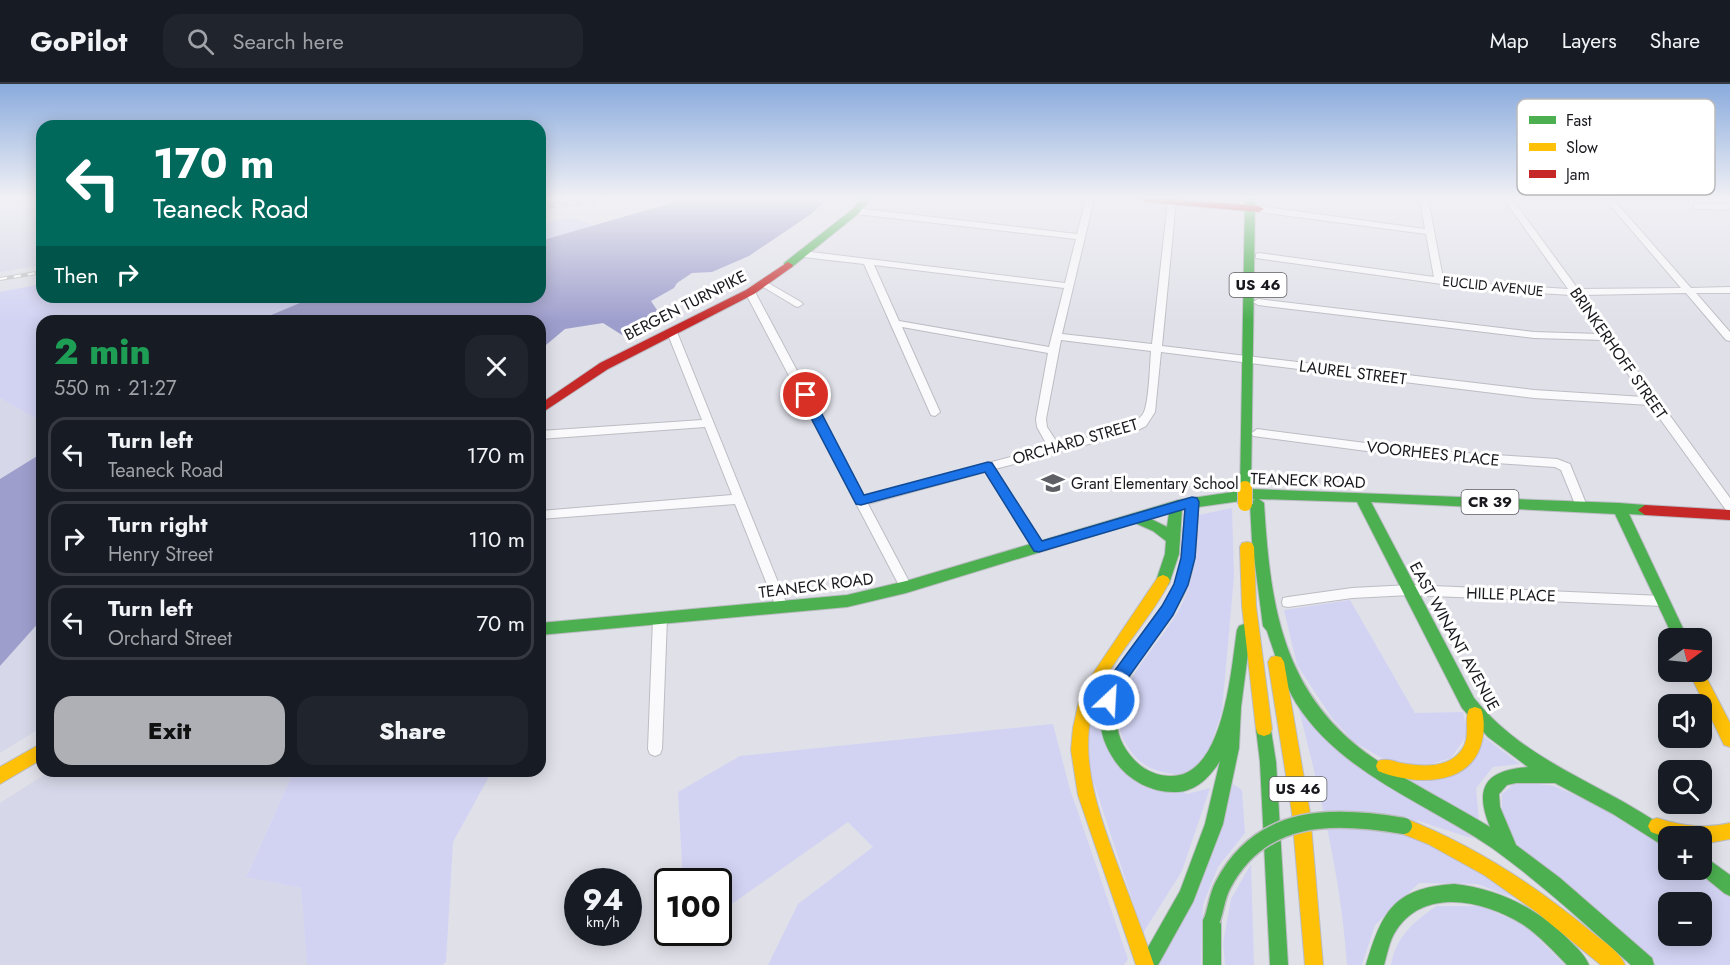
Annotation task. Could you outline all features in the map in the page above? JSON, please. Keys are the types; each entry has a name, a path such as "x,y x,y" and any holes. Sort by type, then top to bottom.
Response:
{"main road":[{"name":"BERGEN TURNPIKE","path":"546,406 604,366 750,292 820,240"},
{"name":"US 46","path":"1254,240 1249,599 1268,762 1279,965"},
{"name":"US 46","path":"1252,360 1258,302 1258,240"},
{"name":"TEANECK ROAD","path":"546,628 847,601 906,587 1176,506 1249,494 1581,506 1730,515"},
{"name":"EAST WINANT AVENUE","path":"1362,498 1410,590 1413,601 1475,714 1508,747 1555,775 1616,806 1658,833"},
{"path":"1192,502 1188,558 1181,585 1167,610 1114,686 1108,708 1110,733 1120,756 1141,775 1164,784 1187,783 1199,778 1214,761 1233,707"},
{"name":"US 46","path":"1251,503 1259,541 1268,614 1301,813 1314,965"},
{"path":"1146,965 1086,800 1079,768 1078,736 1082,712 1090,689 1101,669 1161,586 1168,569 1176,506"},
{"path":"1619,508 1676,628"},
{"path":"1136,518 1158,527 1173,539"},
{"path":"1146,965 1187,896 1212,832 1231,748 1233,707 1249,599"},
{"path":"1268,614 1294,683 1301,696 1330,731 1363,759 1483,832 1516,855 1645,965"},
{"path":"1702,682 1730,740"},
{"path":"1363,759 1407,772 1427,774 1445,771 1459,763 1470,752 1475,738 1475,714"},
{"path":"0,776 36,754"},
{"path":"1516,855 1491,816 1489,792 1497,780 1511,773 1555,775"},
{"path":"1616,806 1676,833 1704,836 1730,831"},
{"path":"1212,965 1212,920 1221,887 1231,868 1251,846 1278,829 1311,819 1336,817 1377,820 1404,826 1446,841 1503,872 1535,896 1616,965"},
{"path":"1712,872 1730,887"},
{"path":"1375,965 1384,936 1401,910 1423,897 1453,891 1485,896 1518,910 1554,936 1580,965"}],"street":[{"path":"1055,449 1042,427 1041,418 1056,336 1080,240"},
{"name":"ORCHARD STREET","path":"861,501 1135,427 1148,418 1168,240"},
{"path":"1432,240 1439,280"},
{"name":"BRINKERHOFF STREET","path":"1538,240 1650,401 1730,507"},
{"path":"1645,240 1730,338"},
{"path":"803,254 1068,286"},
{"name":"EUCLID AVENUE","path":"1259,255 1485,287 1576,292 1730,290"},
{"path":"868,262 935,412"},
{"path":"763,283 798,304"},
{"path":"750,292 906,587"},
{"path":"1258,302 1534,335 1607,337"},
{"path":"895,323 1053,351"},
{"path":"672,332 782,607"},
{"name":"LAUREL STREET","path":"1056,336 1534,394 1650,401"},
{"path":"546,435 710,423"},
{"name":"VOORHEES PLACE","path":"1251,436 1420,454 1557,462 1566,467 1581,506"},
{"path":"988,467 1039,547"},
{"path":"546,515 740,499"},
{"name":"HILLE PLACE","path":"1288,602 1352,593 1410,590 1663,601"},
{"path":"655,748 660,618"}],"shaded area":[{"path":"0,240 36,240 36,266 0,272"},
{"path":"546,240 772,240 749,256 712,272 692,273 677,283 674,288 651,301 661,316 636,323 622,335 603,323 565,329 546,345 546,315 271,315 300,303 546,303"},
{"path":"36,285 36,303 300,303 271,315 36,315 36,419 0,398 0,292"},
{"path":"0,398 36,419 36,457 0,479"},
{"path":"36,457 36,626 0,666 0,479"},
{"path":"1232,508 1234,576 1222,711 1207,757 1187,776 1152,769 1132,753 1119,727 1120,709 1125,691 1146,656 1171,623 1185,597 1194,563 1199,515"},
{"path":"1350,600 1415,713 1463,712 1468,734 1451,758 1426,766 1390,763 1354,742 1332,718 1297,665 1284,610"},
{"path":"36,626 36,731 0,753 0,666"},
{"path":"1297,702 1474,839 1415,820 1531,904 1477,884 1419,883 1375,925 1362,965 1347,965 1334,865"},
{"path":"1099,704 1106,745 1187,794 1210,788 1182,871 1143,933 1085,756 1092,705"},
{"path":"1053,724 1069,786 1128,959 1124,965 768,965 798,904 873,847 848,822 732,904 732,868 682,868 678,792 740,756"},
{"path":"1484,737 1520,764 1493,767 1476,788 1479,821 1401,779 1441,779"},
{"path":"41,777 291,777 246,876 301,888 307,965 0,965 0,803"},
{"path":"291,777 489,777 453,842 446,962 442,965 307,965 301,888 246,877"},
{"path":"1517,781 1554,786 1606,809 1658,842 1658,880 1708,880 1730,898 1730,965 1655,965 1521,849 1502,823 1502,794"},
{"path":"1233,784 1242,790 1245,833 1218,867 1203,905 1201,965 1159,965"},
{"path":"1251,864 1254,965 1225,965 1223,943 1231,899"},
{"path":"1436,906 1481,906 1524,925 1565,965 1391,965 1397,946 1407,931"}],"railway":[{"path":"0,279 36,273"}],"traffic: fast":[{"path":"788,265 819,240"},
{"path":"1245,488 1249,240"},
{"path":"1178,505 1249,494 1290,494 1645,510"},
{"path":"1362,498 1468,703 1480,718 1493,732 1522,755 1658,833"},
{"path":"1192,502 1189,548 1178,592 1168,610 1128,663 1117,682 1110,701 1109,722 1114,744 1123,759 1139,774 1164,784 1180,784 1194,779 1214,756 1233,707"},
{"path":"1257,503 1259,541 1270,626"},
{"path":"546,628 847,601 906,587 1176,506"},
{"path":"1163,581 1172,554 1176,506"},
{"path":"1619,508 1676,628"},
{"path":"1136,518 1158,527 1173,539"},
{"path":"1268,614 1302,698 1320,722 1341,743 1391,779 1470,824 1515,854 1572,900 1645,965"},
{"path":"1147,965 1187,896 1214,824 1231,748 1233,707 1244,630"},
{"path":"1264,729 1268,762 1279,965"},
{"path":"1508,844 1491,807 1490,794 1494,785 1516,775 1555,775"},
{"path":"1212,920 1223,885 1238,861 1257,843 1278,830 1301,822 1325,819 1377,821 1404,826"},
{"path":"1712,872 1730,887"},
{"path":"1375,965 1386,930 1402,910 1418,899 1436,894 1454,893 1474,895 1512,908 1549,934 1580,965"},
{"path":"1212,920 1212,965"}],"traffic: slow":[{"path":"1245,488 1245,504"},
{"path":"1247,547 1249,606 1264,729"},
{"path":"1145,965 1086,795 1080,750 1081,728 1086,705 1095,683 1163,581"},
{"path":"1276,662 1301,813 1314,965"},
{"path":"1702,682 1730,740"},
{"path":"1384,766 1421,773 1433,773 1456,766 1472,747 1475,735 1475,714"},
{"path":"0,776 36,754"},
{"path":"1404,826 1463,853 1516,886 1542,904 1616,965"},
{"path":"1657,826 1694,835 1712,835 1730,831"}],"traffic: jam":[{"path":"546,406 604,366 750,292 788,265"},
{"path":"1645,510 1730,515"}],"place":[{"name":"Grant Elementary School","path":"1053,483"}],"route":[{"path":"806,395 861,501 988,467 1039,547 1192,502 1188,558 1178,593 1119,678 1109,700"}]}
